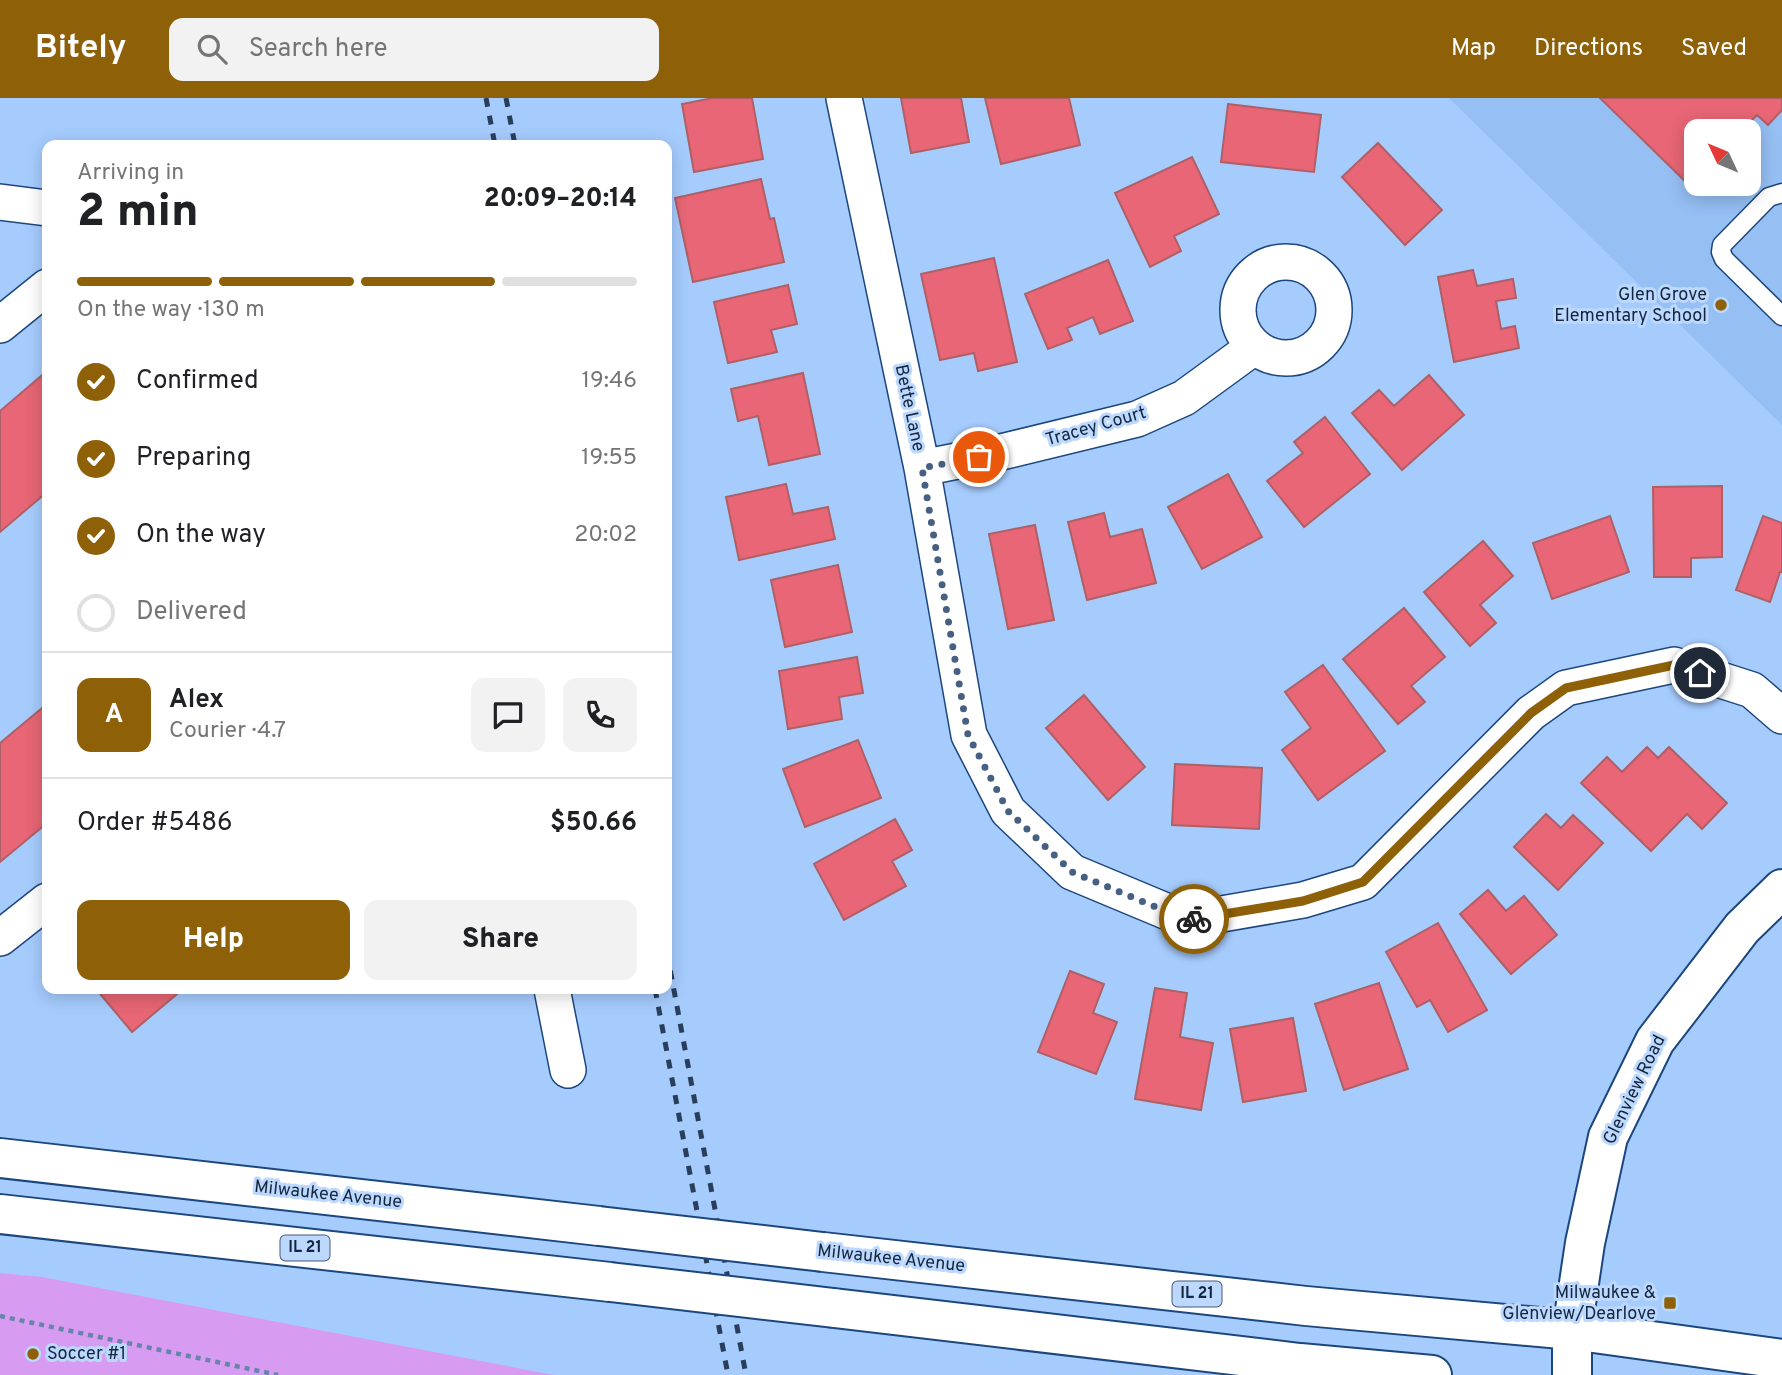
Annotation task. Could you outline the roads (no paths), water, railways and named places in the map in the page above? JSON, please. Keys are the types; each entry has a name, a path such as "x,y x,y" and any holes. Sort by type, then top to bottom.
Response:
{"main road":[{"name":"Glenview Road","path":"1573,1375 1572,1331 1585,1243 1608,1137 1655,1041 1742,928 1782,889"},
{"name":"Milwaukee Avenue","path":"0,1158 1306,1306 1572,1331 1782,1359"},
{"name":"IL 21","path":"0,1214 1300,1363 1432,1375"}],"street":[{"name":"Bette Lane","path":"844,98 922,468 968,735 1008,811 1072,872 1187,920 1303,901 1363,882 1531,713 1566,688 1674,665 1752,690 1782,716"},
{"path":"0,202 42,207"},
{"path":"0,325 42,291"},
{"name":"Tracey Court","path":"922,468 1011,450 1137,419 1184,398 1254,347"},
{"path":"0,938 42,905"},
{"path":"553,994 568,1070"}],"lane":[{"path":"1782,193 1769,197 1722,244 1721,252 1724,259 1782,316"}],"railway":[{"path":"486,98 494,140"},
{"path":"506,98 514,140"},
{"path":"672,980 746,1375"},
{"path":"656,994 728,1375"}],"place":[{"name":"Glen Grove Elementary School","path":"1721,305"},
{"name":"Milwaukee & Glenview/Dearlove","path":"1670,1303"},
{"name":"Soccer #1","path":"33,1354"}]}
